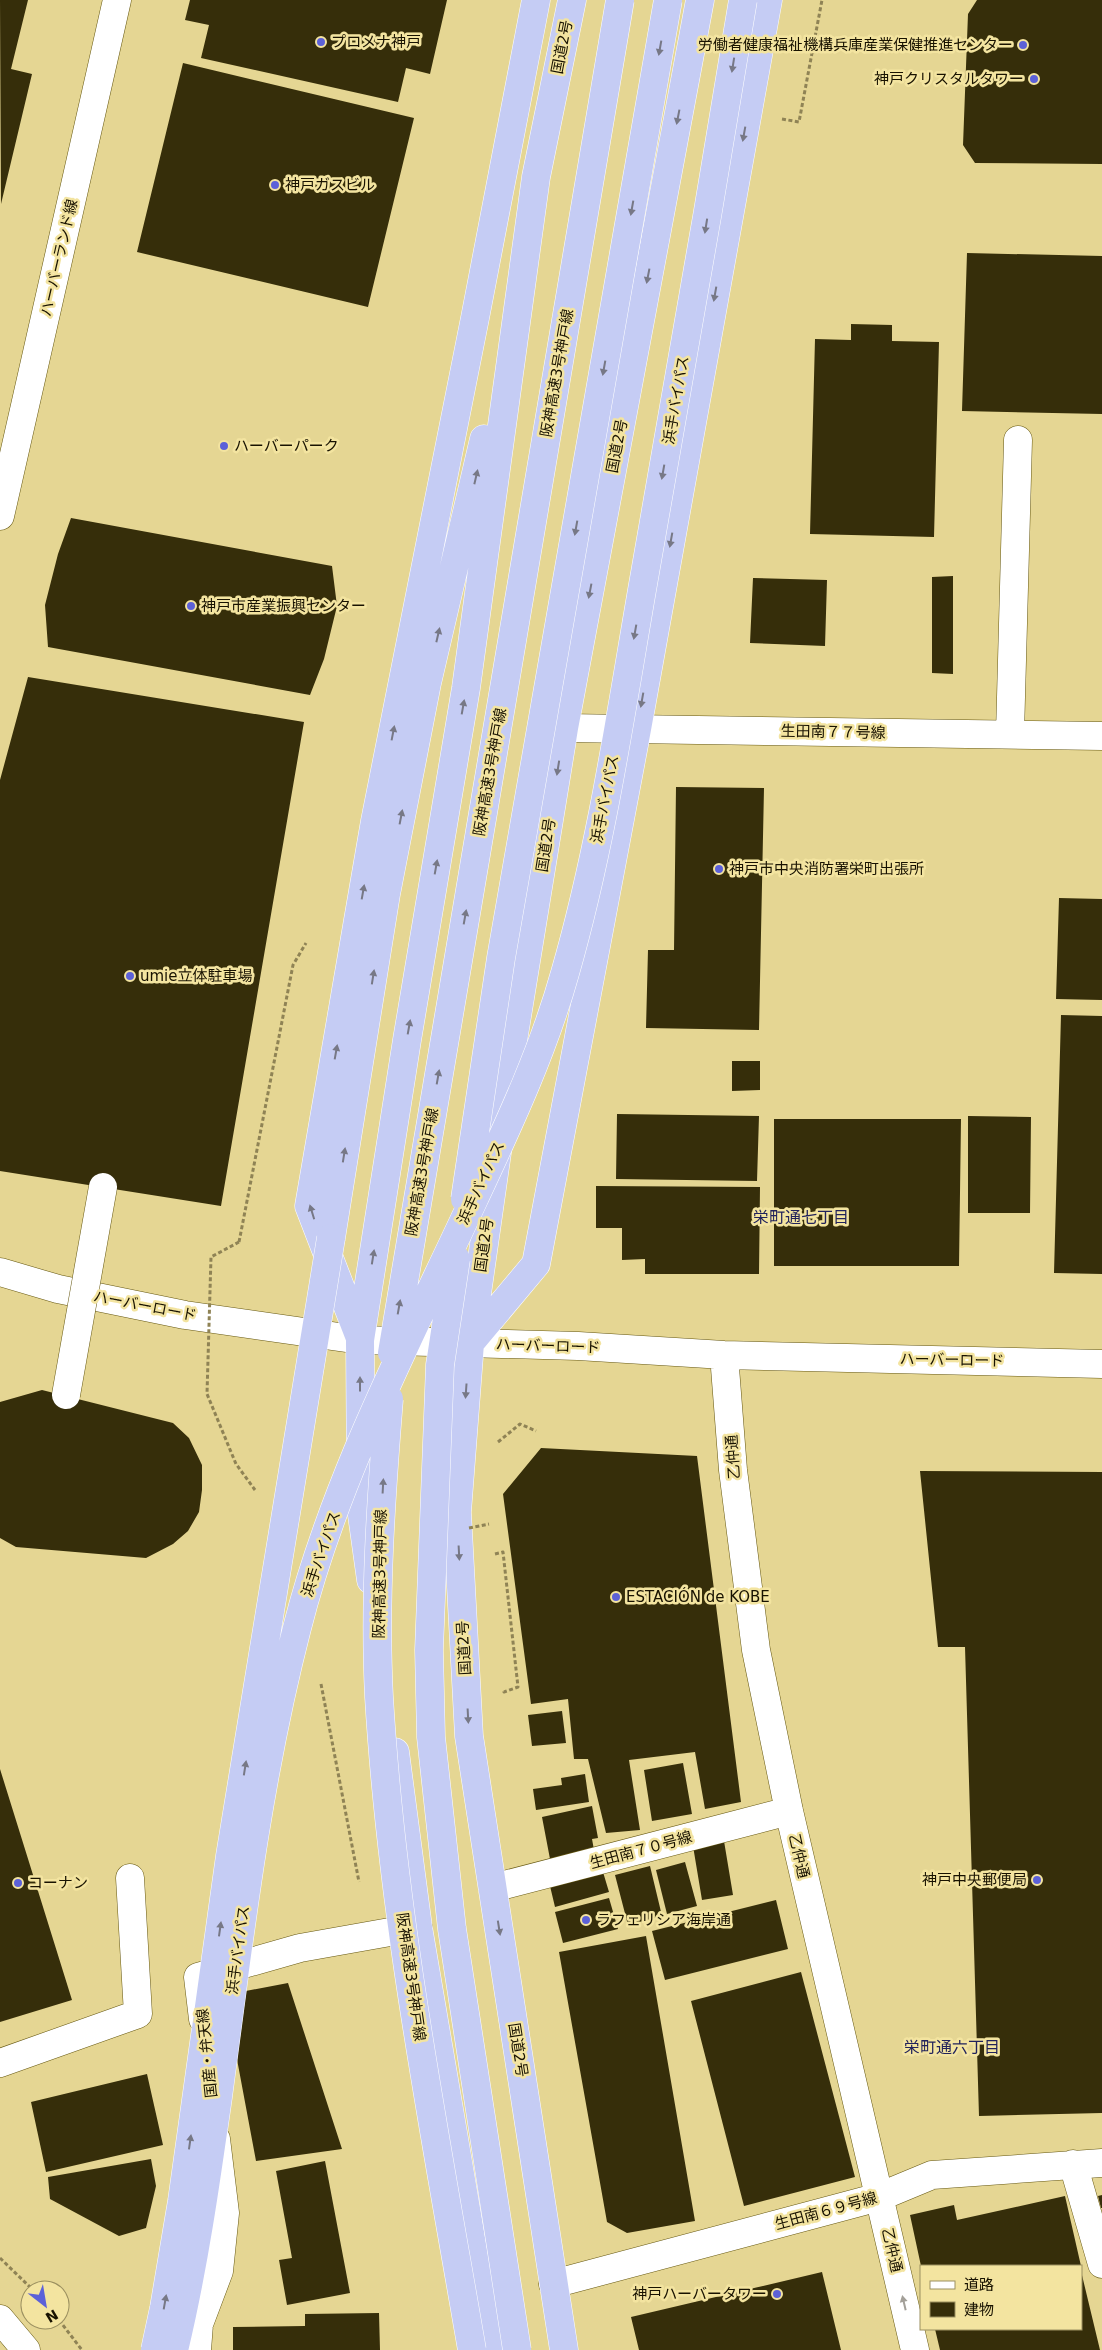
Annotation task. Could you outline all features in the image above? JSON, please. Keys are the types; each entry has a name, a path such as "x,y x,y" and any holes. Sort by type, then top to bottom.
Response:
{"highway":[{"path":"360,1340 309,1206 375,821 474,328 536,0"},
{"name":"国道2号","path":"490,2350 418,1927 361,1508 360,1340 407,1040 466,688 536,177 572,0"},
{"name":"阪神高速3号神戸線","path":"472,2350 425,2072 403,1925 387,1791 379,1696 378,1592 383,1475 393,1346 620,0"},
{"path":"517,2350 452,1929 431,1736 429,1650 440,1365 501,958 668,0"},
{"name":"国道2号","path":"564,2350 469,1736 457,1512 470,1343 512,1048 564,728 700,0"},
{"name":"浜手バイパス","path":"174,2350 202,2206 250,1862 272,1730 299,1620 333,1516 374,1413 532,1071 565,975 589,880 696,287 743,0"},
{"path":"470,1343 536,1264 637,729 768,0"},
{"name":"浜手バイパス","path":"155,2350 182,2201 230,1856 383,914 427,683 522,280"}],"street":[{"name":"ハーバーランド線","path":"0,516 118,0"},
{"path":"1010,734 1018,440"},
{"name":"生田南７７号線","path":"564,728 1102,736"},
{"path":"66,1395 103,1187"},
{"name":"ハーバーロード","path":"0,1272 58,1289 185,1315 360,1340 470,1343 724,1355 1102,1364"},
{"name":"乙仲通","path":"724,1355 733,1470 756,1650 789,1811 915,2350"},
{"name":"生田南７０号線","path":"493,1888 789,1811"},
{"path":"0,2063 138,2014 130,1878"},
{"name":"国産・弁天線","path":"197,2350 199,2324 220,2271 225,2213 198,1977 300,1948 418,1927"},
{"name":"生田南６９号線","path":"554,2284 879,2197 932,2175 1102,2163"},
{"path":"1073,2164 1102,2264"},
{"path":"0,2319 26,2350"}],"path":[{"path":"780,110 779,119 800,122 822,0"},
{"path":"239,1242 293,965 306,943"},
{"path":"520,1424 536,1431"},
{"path":"489,1524 489,1533"},
{"path":"502,1683 504,1692 518,1687 503,1552"},
{"path":"336,1760 359,1885"},
{"path":"0,2258 23,2280"},
{"path":"67,2330 82,2350"}],"building":[{"path":"0,0 28,0 11,69 32,74 1,204"},
{"name":"プロメナ神戸","path":"190,0 447,0 430,74 406,68 398,102 201,58 209,25 185,20"},
{"name":"神戸クリスタルタワー","path":"977,0 1102,0 1102,164 975,163 963,145 968,14"},
{"name":"神戸ガスビル","path":"183,63 414,118 368,307 137,252"},
{"path":"967,253 1102,256 1102,414 962,411"},
{"path":"851,324 892,325 892,341 939,342 934,537 810,534 815,339 851,340"},
{"name":"神戸市産業振興センター","path":"71,518 332,566 337,606 324,659 310,695 48,647 45,605 58,554"},
{"path":"953,576 953,674 932,673 932,577"},
{"path":"753,578 827,580 825,646 750,643"},
{"name":"umie立体駐車場","path":"28,677 304,722 221,1206 0,1171 0,780"},
{"name":"神戸市中央消防署栄町出張所","path":"676,787 764,788 759,1030 646,1028 648,950 674,950"},
{"path":"1059,898 1102,899 1102,1000 1056,999"},
{"path":"1061,1015 1102,1016 1102,1274 1054,1273"},
{"path":"732,1061 760,1061 760,1090 732,1091"},
{"path":"617,1114 759,1116 757,1181 616,1179"},
{"path":"968,1116 1031,1117 1030,1213 968,1213"},
{"path":"774,1119 961,1119 959,1266 774,1266"},
{"path":"596,1186 760,1187 759,1274 645,1274 645,1259 622,1260 622,1228 596,1228"},
{"path":"42,1390 173,1423 189,1438 202,1465 202,1490 199,1512 188,1531 173,1544 146,1558 16,1547 0,1538 0,1402"},
{"name":"ESTACIÓN de KOBE","path":"541,1448 697,1456 741,1802 705,1809 695,1752 629,1760 640,1830 606,1833 588,1759 574,1759 568,1699 531,1704 503,1494"},
{"name":"神戸中央郵便局","path":"920,1471 1102,1472 1102,2113 979,2116 965,1647 938,1647"},
{"path":"562,1711 566,1743 532,1746 528,1715"},
{"path":"683,1763 692,1814 652,1821 644,1770"},
{"name":"コーナン","path":"0,1769 72,2000 0,2022"},
{"path":"585,1774 589,1802 536,1810 533,1789 562,1785 561,1778"},
{"path":"592,1806 598,1838 592,1839 594,1850 550,1859 542,1817"},
{"path":"724,1841 733,1895 702,1900 693,1846"},
{"path":"685,1862 697,1906 667,1914 656,1870"},
{"path":"650,1866 662,1916 628,1925 615,1875"},
{"name":"ラフェリシア海岸通","path":"603,1872 609,1892 555,1907 550,1886"},
{"name":"ラフェリシア海岸通","path":"609,1898 618,1929 563,1943 555,1912"},
{"path":"776,1900 788,1949 665,1980 652,1931"},
{"path":"646,1936 695,2221 627,2233 607,2222 559,1952"},
{"path":"801,1972 855,2177 744,2206 691,2001"},
{"path":"288,1983 342,2149 256,2161 225,1995"},
{"path":"147,2074 163,2145 46,2172 31,2102"},
{"path":"151,2159 156,2186 146,2228 119,2236 50,2199 48,2177"},
{"path":"325,2161 350,2293 287,2305 279,2260 292,2258 276,2171"},
{"path":"1102,2195 1102,2208 1101,2208 1098,2196"},
{"path":"1065,2196 1081,2265 921,2265 910,2215 954,2205 957,2220"},
{"name":"神戸ハーバータワー","path":"822,2272 841,2350 639,2350 631,2317"},
{"path":"1082,2275 1100,2350 940,2350 935,2330 1082,2330"},
{"path":"379,2313 380,2350 233,2350 233,2327 305,2326 305,2314"}],"place":[{"name":"プロメナ神戸","path":"321,42"},
{"name":"労働者健康福祉機構兵庫産業保健推進センター","path":"1023,45"},
{"name":"神戸クリスタルタワー","path":"1034,79"},
{"name":"神戸ガスビル","path":"275,185"},
{"name":"ハーバーパーク","path":"224,446"},
{"name":"神戸市産業振興センター","path":"191,606"},
{"name":"神戸市中央消防署栄町出張所","path":"719,869"},
{"name":"umie立体駐車場","path":"130,976"},
{"name":"ESTACIÓN de KOBE","path":"616,1597"},
{"name":"神戸中央郵便局","path":"1037,1880"},
{"name":"コーナン","path":"18,1883"},
{"name":"ラフェリシア海岸通","path":"586,1920"},
{"name":"神戸ハーバータワー","path":"777,2294"}],"district":[{"name":"栄町通七丁目","path":"801,1217"},
{"name":"栄町通六丁目","path":"952,2047"}]}
